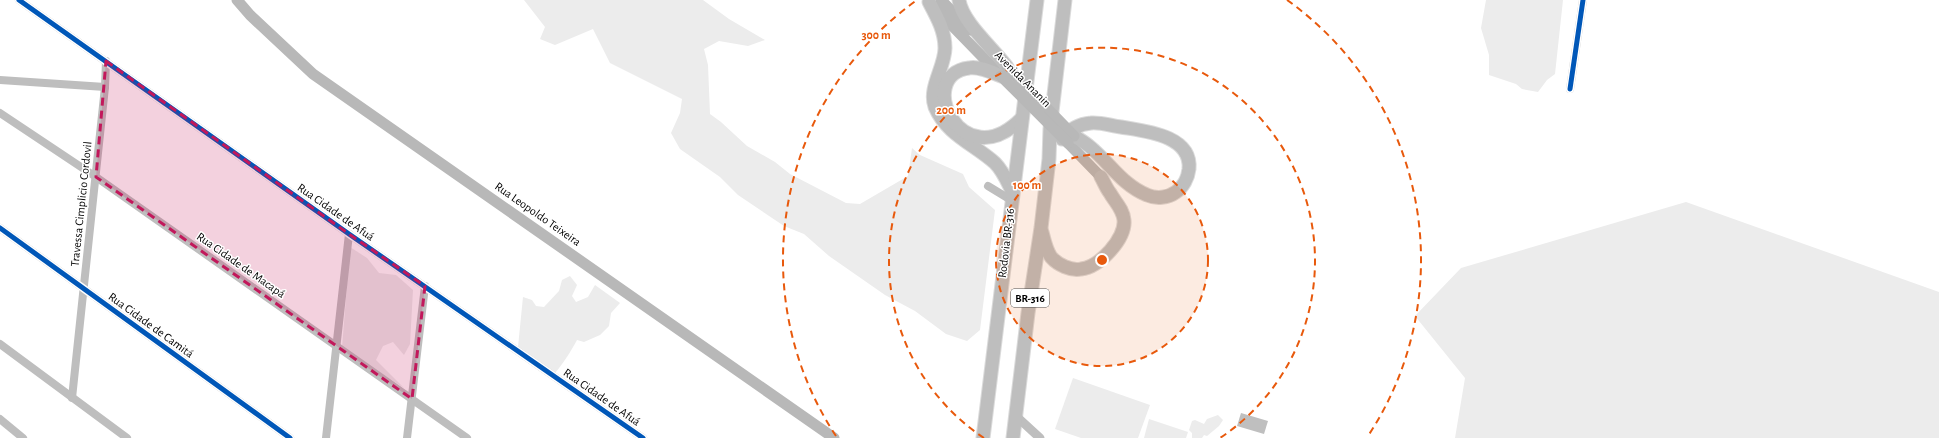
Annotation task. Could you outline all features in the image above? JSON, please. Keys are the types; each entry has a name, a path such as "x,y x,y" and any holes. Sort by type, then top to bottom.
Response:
{"highway":[{"path":"959,0 960,6 975,30 996,52 1004,72 970,67 956,72 947,83 944,91 944,106 951,119 971,135 980,138 1000,136 1022,118"},
{"path":"1032,0 1034,27"},
{"name":"Rodovia BR-316","path":"983,438 1037,0"},
{"name":"BR-316","path":"1013,438 1028,313 1041,228 1049,159 1050,130 1065,0"},
{"path":"932,1 944,34 945,49 942,67 933,94 934,105 946,126 1000,169 1012,196"},
{"path":"1049,159 1066,134 1078,126 1092,123 1150,132 1176,142 1188,157 1189,168 1187,178 1181,188 1172,195 1164,198 1146,195 1126,183 1089,146 1071,140"},
{"path":"1041,228 1045,245 1051,257 1059,264 1072,269 1082,270 1103,258 1121,235 1124,221 1122,212 1109,193 1101,177"}],"main road":[{"name":"Rua Leopoldo Teixeira","path":"237,0 255,21 313,74 834,438"},
{"name":"Avenida Ananin","path":"932,1 1071,140 1101,177"}],"street":[{"name":"Rua Cidade de Afuá","path":"19,0 349,234 643,438"},
{"path":"1570,88 1583,0"},
{"name":"Travessa Cimplicio Cordovil","path":"72,398 85,290 105,87 106,61"},
{"path":"0,80 105,87"},
{"name":"Rua Cidade de Macapá","path":"0,113 96,177 467,438"},
{"path":"988,186 1012,196"},
{"name":"Rua Cidade de Camitá","path":"0,228 290,438"},
{"path":"326,438 349,234"},
{"path":"407,438 425,286"},
{"path":"0,344 127,438"},
{"path":"1016,416 1040,438"},
{"path":"0,419 23,438"}],"highlighted area":[{"path":"106,61 349,234 425,286 412,399 96,177"}],"shaded area":[{"path":"524,0 703,0 729,19 765,40 748,46 719,41 704,49 708,65 710,114 747,146 775,162 790,174 846,203 860,204 908,176 912,148 920,155 963,174 969,187 995,210 980,330 967,341 946,334 915,311 885,295 829,256 804,234 784,226 738,195 720,177 680,149 671,133 680,113 682,99 610,63 593,29 555,45 540,39 545,27"},
{"path":"1486,0 1563,0 1555,74 1547,80 1538,92 1522,89 1516,84 1489,75 1489,55 1481,28"},
{"path":"1686,202 1939,292 1939,438 1455,438 1465,378 1415,316 1461,268"},
{"path":"350,247 367,258 379,273 396,275 413,290 410,344 404,355 393,342 383,346 376,360 404,388 342,348"},
{"path":"570,276 577,285 572,296 576,302 588,297 595,285 620,303 611,313 609,326 600,335 584,342 577,340 555,373 518,347 523,297 532,300 536,306 544,307 559,291 562,280"},
{"path":"1073,378 1150,405 1138,438 1081,438 1055,429"},
{"path":"1241,413 1268,421 1264,434 1237,426"},
{"path":"1218,415 1223,420 1219,426 1207,436 1204,435 1202,438 1192,438 1192,433 1189,430 1192,421 1195,420 1204,424 1207,419"},
{"path":"1149,419 1188,432 1186,438 1144,438"}],"cycle path":[{"path":"19,0 349,234 643,438"},
{"path":"1570,89 1583,0"},
{"path":"0,228 290,438"}]}
